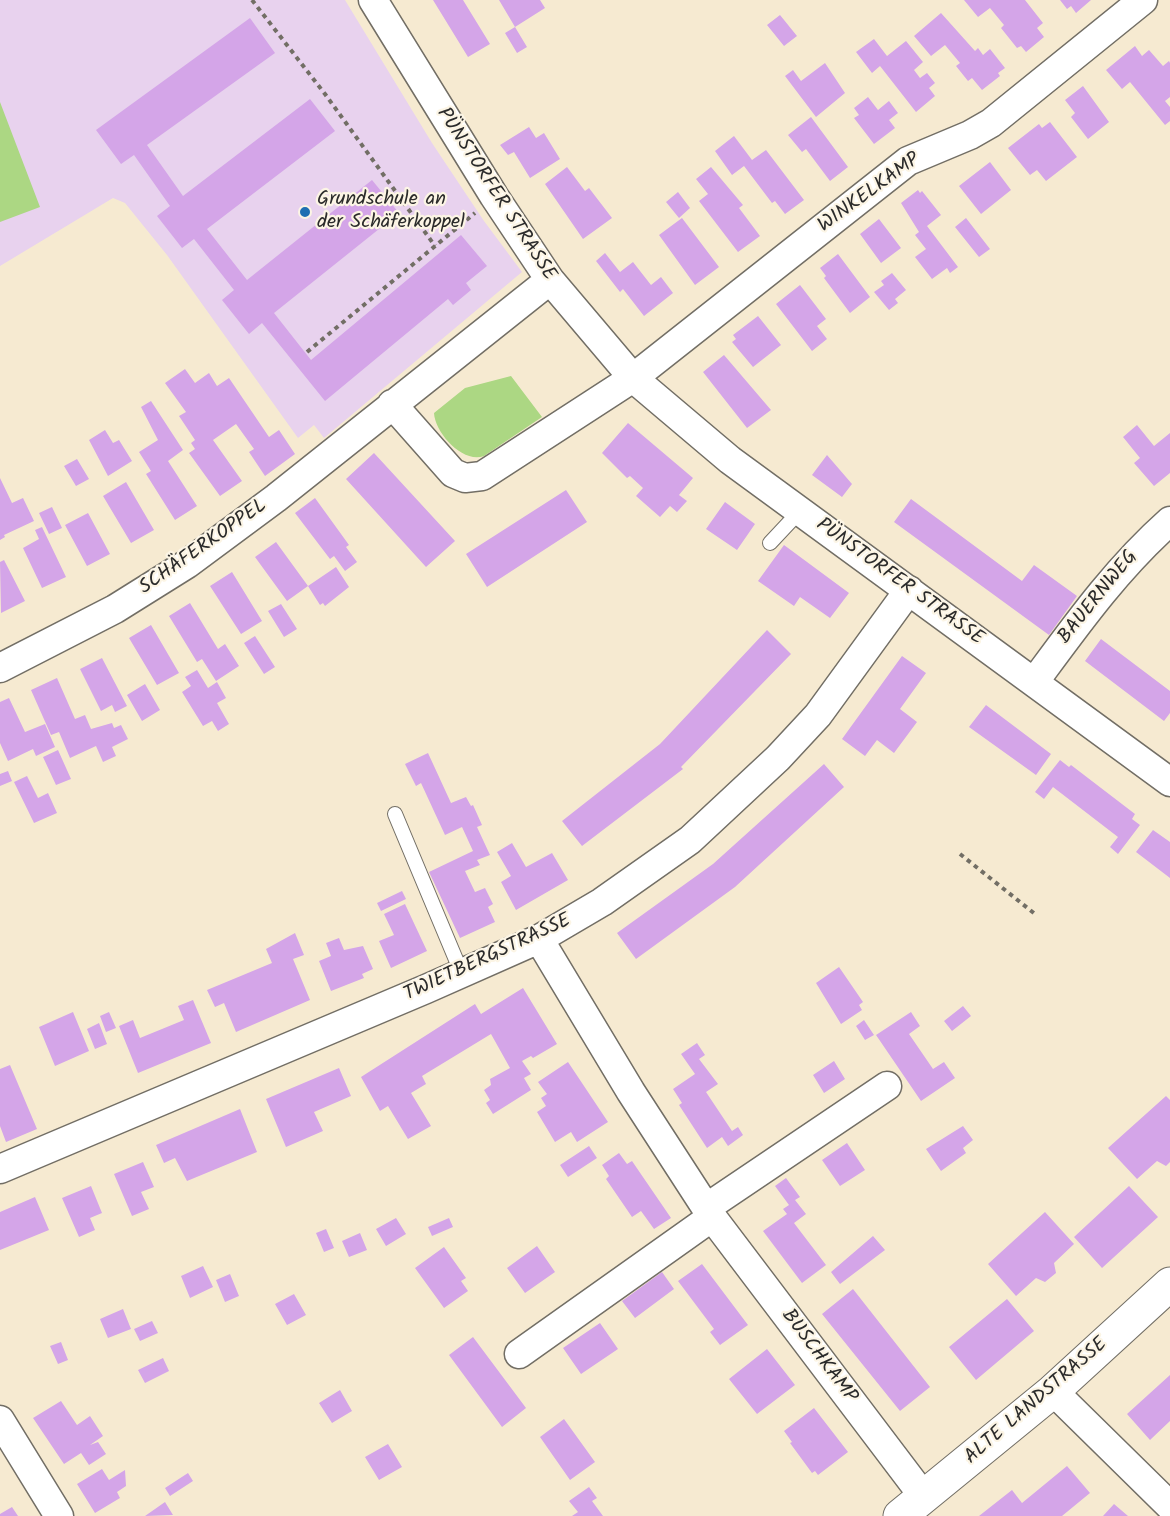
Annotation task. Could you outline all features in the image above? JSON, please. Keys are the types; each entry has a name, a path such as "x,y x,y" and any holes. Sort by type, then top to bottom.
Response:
{"street":[{"name":"PÜNSTORFER STRASSE","path":"374,0 494,196 550,280 633,378 730,460 1170,782"},
{"name":"WINKELKAMP","path":"633,378 896,170 923,154 970,135 991,123 1143,0"},
{"name":"SCHÄFERKOPPEL","path":"0,668 115,609 187,564 276,498 550,280"},
{"path":"392,404 453,472 465,478 482,476 633,378"},
{"name":"BAUERNWEG","path":"1035,681 1108,584 1140,548 1170,521"},
{"name":"TWIETBERGSTRASSE","path":"0,1169 462,974 539,939 602,902 671,854 742,794 818,715 909,591"},
{"name":"BUSCHKAMP","path":"539,939 631,1092 709,1213 912,1507"},
{"path":"519,1354 709,1213 887,1086"},
{"name":"ALTE LANDSTRASSE","path":"912,1507 1053,1391 1170,1284"},
{"path":"1053,1391 1170,1506"},
{"path":"0,1420 59,1516"}],"lane":[{"path":"770,543 800,511"},
{"path":"395,814 462,974"}],"path":[{"path":"252,0 325,94 435,246"},
{"path":"307,352 494,196"},
{"path":"960,854 1035,914"}],"shaded area":[{"name":"Grundschule an der Schäferkoppel","path":"0,0 345,0 432,143 484,221 522,272 324,438 314,425 298,438 167,255 125,203 113,198 0,266"}],"green space":[{"path":"0,102 40,207 0,222"},
{"path":"511,376 542,417 484,456 476,457 459,451 439,429 434,413 465,388"}],"building":[{"path":"433,0 463,0 490,44 468,57"},
{"path":"499,0 540,0 545,8 515,27"},
{"path":"964,0 1025,0 1043,23 1037,28 1044,37 1026,52 1021,46 1017,48 1001,28 1004,25 990,8 978,17"},
{"path":"1060,0 1091,0 1076,13 1071,6 1067,9"},
{"path":"941,13 975,51 978,48 983,55 990,49 1005,68 998,73 1000,76 982,90 972,78 968,81 956,66 960,63 945,45 931,56 914,36"},
{"path":"780,15 797,36 784,46 767,25"},
{"path":"250,18 275,53 147,145 183,196 310,99 335,131 207,229 247,280 372,180 399,213 274,313 311,360 461,235 487,266 466,283 471,290 453,305 448,299 325,401 262,323 249,334 222,300 234,290 194,239 182,248 157,216 170,206 134,155 121,164 96,130"},
{"path":"515,27 527,47 517,53 505,33"},
{"path":"874,39 887,56 906,41 923,62 914,70 920,78 927,73 935,83 929,88 935,96 916,112 880,66 872,73 856,52"},
{"path":"1135,46 1142,56 1149,50 1163,66 1169,61 1170,63 1170,97 1165,101 1170,107 1170,121 1165,125 1130,82 1122,89 1106,70"},
{"path":"825,63 845,93 816,117 785,76 793,70 801,81"},
{"path":"1083,86 1109,122 1088,139 1071,117 1075,113 1065,100"},
{"path":"868,97 878,110 889,101 898,113 889,120 895,128 874,144 854,118 859,115 854,108"},
{"path":"811,117 848,167 830,181 806,149 802,152 788,135"},
{"path":"1050,122 1077,157 1046,181 1037,170 1030,175 1008,148 1039,124 1042,128"},
{"path":"529,127 536,138 544,133 560,159 530,178 514,152 508,155 500,145"},
{"path":"734,136 752,160 766,150 804,200 785,214 775,201 772,203 744,166 732,175 715,151"},
{"path":"990,162 1011,190 981,214 959,186"},
{"path":"567,167 585,191 589,188 612,218 583,239 545,184"},
{"path":"711,167 743,205 739,208 760,236 738,252 699,201 708,194 696,179"},
{"path":"918,190 920,193 922,191 941,215 927,226 958,267 950,273 947,268 932,279 915,257 926,249 915,235 919,232 901,203"},
{"path":"678,192 690,208 679,218 666,202"},
{"path":"682,218 719,267 695,285 659,235"},
{"path":"966,218 990,249 979,257 955,227"},
{"path":"879,219 901,248 881,263 860,234"},
{"path":"605,253 620,272 633,262 651,285 661,277 673,293 644,316 623,289 620,292 596,261"},
{"path":"838,254 870,297 850,313 824,278 826,276 820,268"},
{"path":"892,273 906,290 895,299 898,303 889,310 874,292 884,285 881,281"},
{"path":"800,285 826,319 817,326 827,339 812,351 776,304"},
{"path":"758,316 781,345 753,367 732,342 736,339 733,335"},
{"path":"724,355 771,410 747,428 703,372"},
{"path":"185,369 195,383 209,373 217,386 229,378 269,437 279,430 295,454 265,476 249,452 254,449 236,424 213,440 242,481 220,496 189,453 195,449 191,443 195,440 179,416 186,412 165,383"},
{"path":"151,401 183,450 168,461 197,506 175,520 146,474 151,471 139,452 158,440 141,407"},
{"path":"628,423 693,478 679,495 687,501 677,512 670,506 660,517 636,496 643,488 630,476 627,478 602,453"},
{"path":"1137,425 1154,446 1170,433 1170,473 1154,486 1134,463 1140,458 1123,437"},
{"path":"105,430 113,443 119,440 132,461 108,476 89,440"},
{"path":"374,453 455,541 426,567 346,479"},
{"path":"827,455 852,484 842,497 812,475"},
{"path":"77,459 89,479 76,486 64,466"},
{"path":"0,478 12,503 23,498 34,521 4,535 5,537 0,540"},
{"path":"126,482 154,530 131,543 103,496"},
{"path":"566,490 587,522 487,587 466,554"},
{"path":"315,498 349,545 346,547 357,562 345,571 334,556 330,559 295,513"},
{"path":"911,499 1022,581 1034,565 1077,596 1049,635 894,522"},
{"path":"725,502 755,524 737,550 706,529"},
{"path":"52,507 62,528 49,534 39,513"},
{"path":"88,513 110,554 87,566 65,525"},
{"path":"42,527 66,577 42,588 23,548 39,539 35,530"},
{"path":"276,542 308,586 287,601 255,557"},
{"path":"784,545 849,593 830,618 800,597 794,606 758,581"},
{"path":"4,560 25,601 1,613 0,562"},
{"path":"336,567 349,587 325,606 323,603 320,605 308,586"},
{"path":"232,572 262,621 241,634 210,586"},
{"path":"190,603 218,649 225,644 239,666 216,681 202,659 197,662 169,616"},
{"path":"281,604 297,629 284,637 268,611"},
{"path":"151,625 179,673 157,685 129,638"},
{"path":"767,630 791,654 681,767 683,769 582,846 562,821 660,744"},
{"path":"255,636 275,667 264,674 244,643"},
{"path":"1101,639 1170,691 1170,713 1164,721 1085,661"},
{"path":"902,656 926,673 900,709 917,722 894,753 877,740 865,756 842,739"},
{"path":"102,658 127,706 115,712 112,705 101,711 80,669"},
{"path":"197,670 208,688 217,682 226,698 217,703 229,724 218,731 212,721 203,726 182,692 191,686 185,677"},
{"path":"57,678 75,719 85,715 91,729 112,723 114,728 121,725 128,739 112,747 116,756 103,762 96,746 70,758 59,732 51,735 31,690"},
{"path":"145,684 160,710 142,721 127,695"},
{"path":"9,698 25,732 45,724 55,747 36,756 33,749 8,761 0,743 0,702"},
{"path":"986,705 1051,754 1036,775 969,727"},
{"path":"58,750 71,779 56,785 43,757"},
{"path":"428,753 451,803 466,797 471,806 473,805 482,825 477,827 490,855 477,860 480,865 465,871 475,892 485,888 493,904 488,907 495,922 460,938 429,872 473,851 462,827 445,835 421,783 416,786 405,764"},
{"path":"1060,760 1069,767 1071,765 1135,814 1132,819 1140,825 1118,854 1110,847 1118,837 1053,787 1044,799 1035,792"},
{"path":"824,764 844,787 735,887 636,959 617,933 713,864"},
{"path":"8,771 12,781 0,786 0,774"},
{"path":"27,776 38,798 48,793 57,813 34,823 14,782"},
{"path":"1153,830 1170,842 1170,878 1136,852"},
{"path":"512,843 526,867 552,853 568,880 516,910 501,882 511,876 497,852"},
{"path":"402,891 406,899 381,911 377,903"},
{"path":"405,904 427,951 391,968 379,941 394,935 384,914"},
{"path":"295,933 304,955 293,959 310,1000 236,1032 224,1003 215,1007 207,990 272,963 266,949"},
{"path":"339,938 344,950 363,946 373,969 362,974 364,978 331,991 319,961 331,956 326,943"},
{"path":"839,967 863,1002 859,1005 862,1010 841,1024 816,983"},
{"path":"523,988 557,1044 533,1058 531,1056 522,1061 531,1074 524,1078 531,1090 493,1114 486,1103 490,1100 484,1090 491,1085 490,1079 510,1068 491,1034 422,1076 426,1084 411,1093 431,1126 408,1139 388,1106 380,1111 361,1077 475,1004 481,1014"},
{"path":"193,1000 211,1043 138,1073 119,1026 133,1020 140,1038 184,1020 178,1006"},
{"path":"963,1006 971,1016 952,1031 944,1021"},
{"path":"73,1012 89,1051 55,1066 39,1027"},
{"path":"109,1012 116,1028 106,1032 100,1016"},
{"path":"911,1012 920,1026 909,1034 933,1069 944,1062 955,1078 921,1101 876,1035"},
{"path":"864,1020 874,1035 865,1040 856,1026"},
{"path":"99,1023 107,1044 95,1049 87,1029"},
{"path":"697,1043 705,1055 699,1059 718,1084 706,1092 732,1131 738,1127 743,1135 728,1146 722,1137 707,1148 679,1105 682,1103 673,1089 695,1074 681,1054"},
{"path":"834,1061 845,1079 824,1093 813,1075"},
{"path":"568,1062 608,1122 577,1142 571,1132 555,1142 537,1112 546,1106 541,1098 547,1094 538,1082"},
{"path":"10,1065 37,1129 6,1142 0,1126 0,1069"},
{"path":"339,1068 351,1096 314,1112 323,1131 286,1147 266,1099"},
{"path":"1166,1096 1170,1100 1170,1162 1166,1166 1157,1161 1137,1179 1108,1148"},
{"path":"240,1109 257,1152 187,1181 175,1158 164,1163 156,1145"},
{"path":"963,1126 973,1140 963,1148 966,1153 941,1171 926,1149"},
{"path":"847,1143 865,1170 840,1186 822,1160"},
{"path":"589,1146 597,1158 568,1177 560,1165"},
{"path":"619,1153 627,1164 632,1161 671,1218 654,1229 641,1211 632,1217 606,1179 609,1176 602,1165"},
{"path":"143,1162 154,1187 141,1192 149,1209 132,1216 114,1174"},
{"path":"786,1178 800,1197 795,1200 806,1214 794,1223 826,1265 802,1283 763,1231 787,1214 783,1209 789,1205 775,1186"},
{"path":"91,1186 102,1213 90,1218 95,1230 79,1237 62,1198"},
{"path":"1129,1186 1158,1217 1102,1268 1074,1237"},
{"path":"35,1197 49,1230 0,1250 0,1212"},
{"path":"1045,1212 1074,1244 1054,1263 1056,1273 1045,1282 1036,1278 1016,1296 988,1264"},
{"path":"396,1218 406,1234 386,1246 376,1229"},
{"path":"449,1218 453,1227 432,1236 428,1227"},
{"path":"326,1229 334,1248 324,1252 316,1233"},
{"path":"360,1233 367,1250 349,1257 342,1241"},
{"path":"873,1236 885,1250 840,1284 831,1272"},
{"path":"537,1246 555,1272 525,1293 507,1268"},
{"path":"444,1247 466,1278 461,1281 468,1291 444,1308 415,1268"},
{"path":"702,1264 748,1325 720,1345 710,1332 714,1329 678,1281"},
{"path":"203,1266 213,1287 190,1298 181,1276"},
{"path":"662,1272 674,1289 635,1318 622,1301"},
{"path":"230,1274 239,1296 225,1302 216,1280"},
{"path":"853,1289 930,1387 900,1411 822,1314"},
{"path":"294,1294 306,1315 287,1325 275,1304"},
{"path":"1007,1299 1034,1331 976,1380 949,1347"},
{"path":"123,1309 131,1329 108,1338 100,1319"},
{"path":"152,1321 158,1333 140,1341 134,1329"},
{"path":"600,1323 618,1349 581,1374 563,1348"},
{"path":"473,1337 526,1408 502,1427 449,1355"},
{"path":"61,1342 68,1360 58,1364 50,1346"},
{"path":"767,1349 795,1385 757,1414 729,1379"},
{"path":"163,1358 169,1371 145,1383 138,1370"},
{"path":"1170,1375 1170,1421 1150,1440 1127,1414"},
{"path":"340,1390 352,1411 332,1423 319,1403"},
{"path":"61,1401 77,1425 90,1416 103,1436 90,1445 98,1442 106,1454 89,1465 81,1453 64,1464 33,1418"},
{"path":"814,1408 848,1452 818,1475 815,1471 812,1473 784,1431"},
{"path":"564,1419 595,1462 570,1480 540,1437"},
{"path":"388,1444 402,1467 379,1480 365,1457"},
{"path":"1067,1466 1090,1493 1062,1516 979,1516 1012,1490 1022,1503"},
{"path":"102,1469 109,1480 125,1470 126,1486 117,1492 120,1498 95,1513 77,1484"},
{"path":"188,1473 193,1481 170,1496 165,1488"},
{"path":"589,1487 597,1498 592,1501 603,1516 572,1516 578,1512 569,1501"},
{"path":"165,1502 173,1515 145,1516"},
{"path":"1114,1504 1128,1516 1103,1516"},
{"path":"12,1507 18,1516 0,1516 0,1514"}],"place":[{"name":"Grundschule an der Schäferkoppel","path":"305,212"}]}
